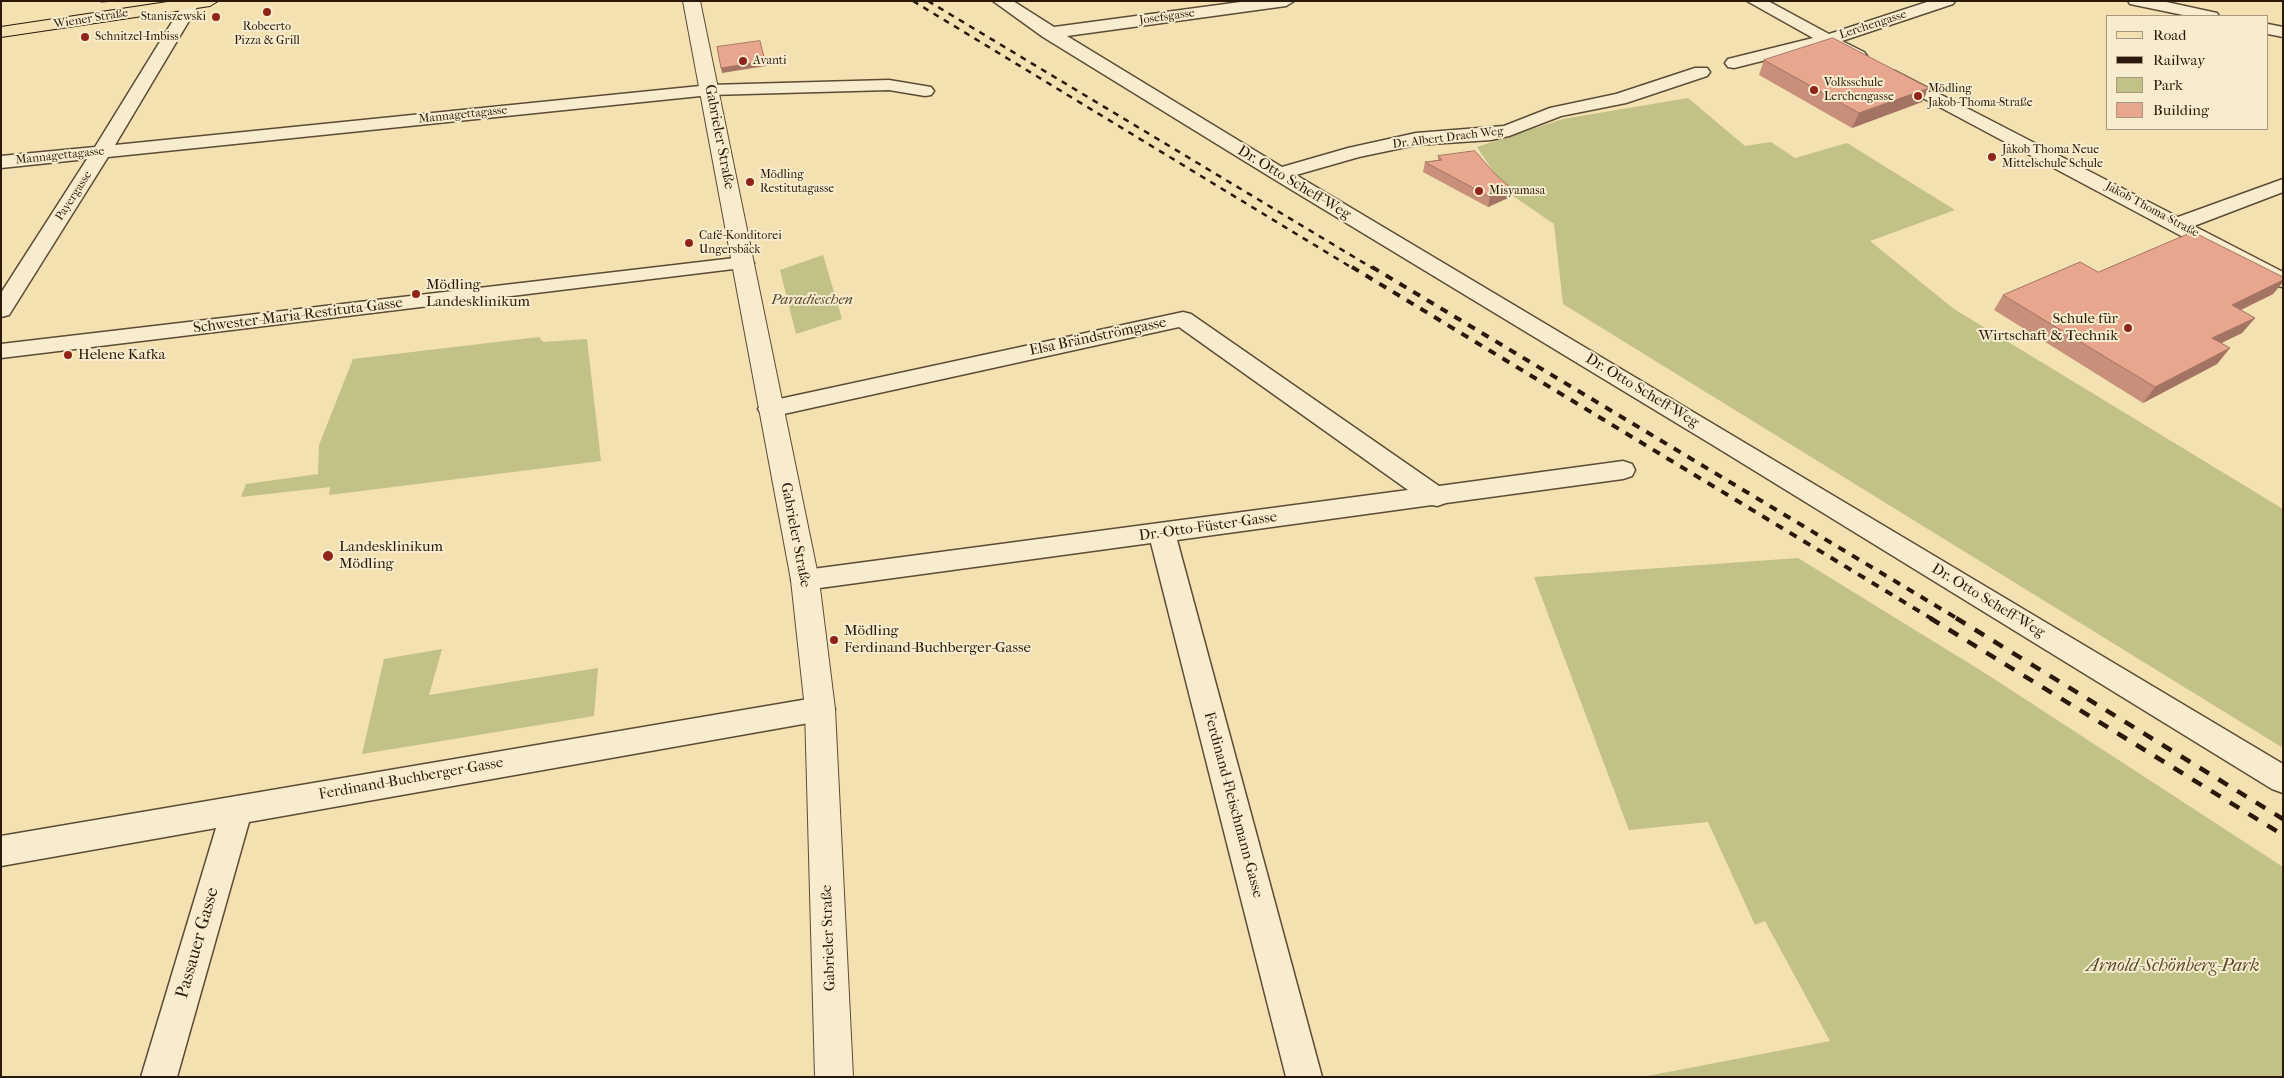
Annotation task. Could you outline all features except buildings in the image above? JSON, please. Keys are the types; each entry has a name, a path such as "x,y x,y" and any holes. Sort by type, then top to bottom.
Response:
{"main road":[{"name":"Wiener Straße","path":"1,32 210,1"}],"street":[{"name":"Gabrieler Straße","path":"691,1 805,580 820,709 834,1077"},
{"name":"Dr. Otto Scheff-Weg","path":"1001,1 1049,33 1279,174 1794,482 2283,780"},
{"name":"Josefsgasse","path":"1049,33 1286,1"},
{"name":"Jakob Thoma-Straße","path":"1755,1 2179,224 2283,281"},
{"name":"Lerchengasse","path":"1827,40 1947,1"},
{"path":"2136,1 2206,15"},
{"name":"Payergasse","path":"1,310 102,152 191,4"},
{"path":"2269,29 2283,32"},
{"path":"1734,63 1827,40"},
{"name":"Dr. Albert Drach Weg","path":"1279,174 1355,152 1416,139 1491,134 1509,130 1556,112 1620,99 1702,72"},
{"name":"Mannagettagasse","path":"1,162 710,90 889,85 925,90"},
{"path":"2179,224 2283,185"},
{"name":"Schwester-Maria-Restituta-Gasse","path":"1,351 743,263"},
{"name":"Elsa Brändströmgasse","path":"770,409 1182,319 1437,496"},
{"name":"Dr.-Otto-Füster-Gasse","path":"805,580 1617,471"},
{"name":"Ferdinand-Fleischmann-Gasse","path":"1162,533 1304,1077"},
{"name":"Ferdinand-Buchberger-Gasse","path":"1,851 820,709"},
{"name":"Passauer Gasse","path":"159,1077 237,810"}],"green space":[{"path":"1688,98 1745,146 1771,142 1795,158 1847,143 1955,210 1870,241 1954,309 2283,509 2283,748 1563,304 1554,224 1506,191 1477,147 1563,119"},
{"name":"Paradieschen","path":"823,255 842,319 796,334 780,270"},
{"path":"539,337 543,342 587,339 601,461 329,495 330,487 241,497 246,484 318,474 319,445 353,359"},
{"name":"Arnold-Schönberg-Park","path":"1798,558 1988,675 2283,867 2283,1077 1642,1077 1830,1041 1765,921 1755,925 1708,822 1629,830 1534,577"},
{"path":"442,649 429,695 598,668 594,716 362,754 384,659"}],"railway":[{"path":"913,1 1354,269"},
{"path":"928,1 1374,269"},
{"path":"1352,267 1932,619"},
{"path":"1372,267 1958,619"},
{"path":"1930,618 2283,835"},
{"path":"1956,618 2283,819"}],"place":[{"name":"Robeerto Pizza & Grill","path":"267,12"},
{"name":"Staniszewski","path":"216,17"},
{"name":"Schnitzel-Imbiss","path":"85,37"},
{"name":"Avanti","path":"743,61"},
{"name":"Volksschule Lerchengasse","path":"1814,90"},
{"name":"Mödling Jakob-Thoma-Straße","path":"1918,96"},
{"name":"Jakob Thoma Neue Mittelschule Schule","path":"1992,157"},
{"name":"Mödling Restitutagasse","path":"750,182"},
{"name":"Misyamasa","path":"1479,191"},
{"name":"Café-Konditorei Ungersbäck","path":"689,243"},
{"name":"Mödling Landesklinikum","path":"416,294"},
{"name":"Schule für Wirtschaft & Technik","path":"2128,328"},
{"name":"Helene Kafka","path":"68,355"},
{"name":"Landesklinikum Mödling","path":"328,556"},
{"name":"Mödling Ferdinand-Buchberger-Gasse","path":"834,640"}]}
